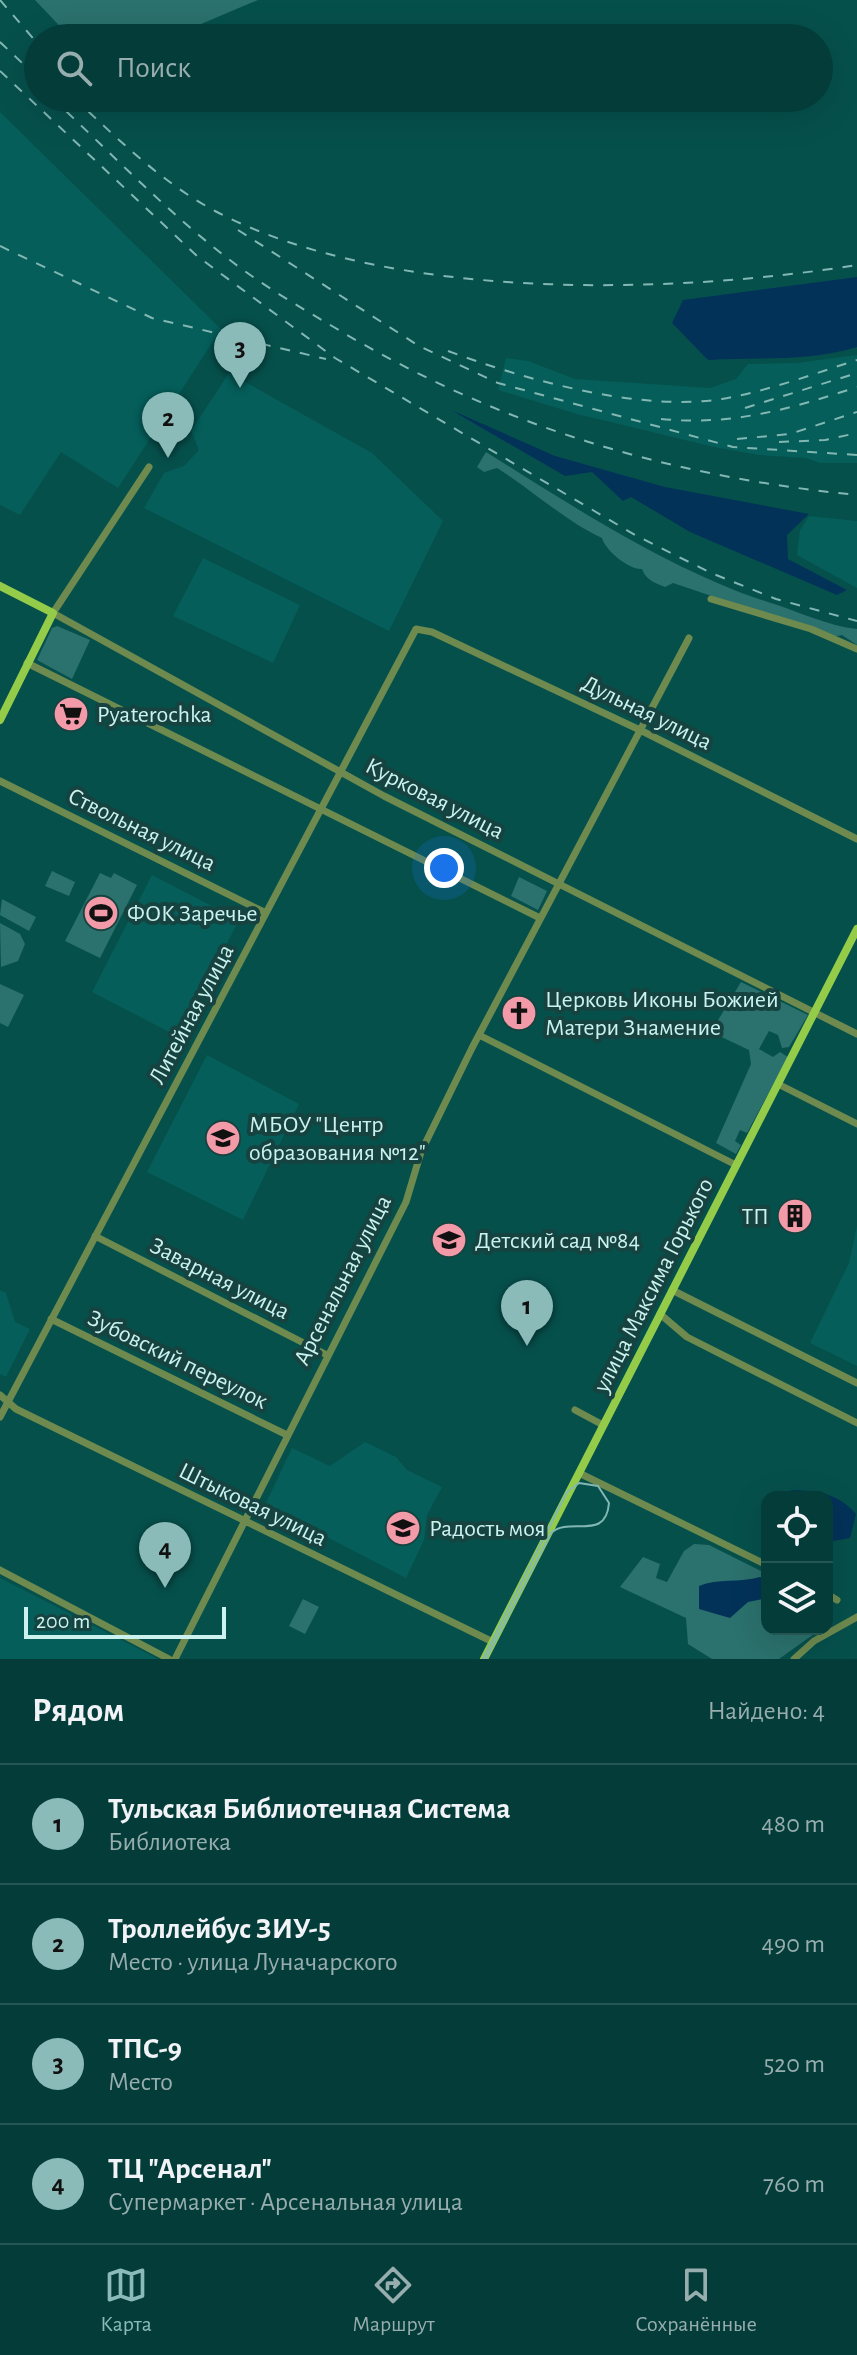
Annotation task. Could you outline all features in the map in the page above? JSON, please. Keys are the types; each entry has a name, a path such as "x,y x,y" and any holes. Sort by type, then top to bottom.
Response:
{"main road":[{"name":"Курковая улица","path":"0,586 53,613"},
{"path":"0,720 53,613"},
{"name":"улица Максима Горького","path":"484,1659 857,929"}],"street":[{"path":"53,613 149,467"},
{"path":"711,599 811,629 857,649"},
{"name":"Курковая улица","path":"53,613 454,832 857,1034"},
{"name":"Литейная улица","path":"0,1417 416,629"},
{"name":"Дульная улица","path":"416,629 432,632 642,731 857,839"},
{"name":"Арсенальная улица","path":"175,1659 406,1202 421,1152 479,1035 689,638"},
{"path":"27,663 540,918"},
{"name":"Ствольная улица","path":"0,781 266,913"},
{"path":"479,1035 736,1165"},
{"path":"778,1084 857,1124"},
{"name":"Заварная улица","path":"95,1236 327,1355"},
{"path":"672,1290 857,1383"},
{"path":"660,1314 687,1337 857,1423"},
{"name":"Зубовский переулок","path":"51,1319 287,1435"},
{"name":"Штыковая улица","path":"0,1395 16,1409 493,1642"},
{"path":"575,1410 603,1425"},
{"path":"579,1473 763,1563"},
{"path":"0,1570 169,1659"},
{"path":"833,1598 837,1600"},
{"path":"794,1659 814,1641 857,1617"}],"shaded area":[{"path":"35,0 258,0 201,24 58,24"},
{"path":"0,112 221,329 118,488 61,452 20,515 0,505"},
{"path":"857,277 857,347 839,352 802,357 708,360 672,323 683,300"},
{"path":"857,355 857,463 820,463 806,458 759,455 714,447 577,414 498,390 506,358 528,361 575,379 710,388 736,379 748,364 797,363"},
{"path":"229,373 372,453 443,521 389,631 144,508 164,473 184,466 199,450 191,431"},
{"path":"451,410 555,456 665,487 809,514 787,535 788,559 847,590 837,595 690,532 631,497 623,501 592,472 565,476"},
{"path":"486,452 625,536 698,574 814,618 857,629 857,645 842,635 833,637 673,583 665,587 654,582 642,569 618,558 602,538 497,468 484,472 477,467"},
{"path":"809,516 857,521 857,588 797,555 800,530"},
{"path":"203,558 300,605 273,663 173,616"},
{"path":"57,626 90,640 72,679 37,660 52,628"},
{"path":"52,871 75,882 69,896 45,886"},
{"name":"ФОК Заречье","path":"100,873 111,878 114,873 137,885 100,958 65,941"},
{"path":"152,875 239,920 179,1037 92,992"},
{"path":"519,877 547,891 538,910 511,896"},
{"path":"2,899 36,917 29,931 0,915"},
{"path":"0,923 20,934 25,944 18,961 1,967"},
{"path":"741,982 808,1015 789,1047 782,1048 778,1035 769,1031 759,1049 773,1057 780,1052 788,1057 747,1133 740,1130 735,1141 741,1145 736,1154 716,1143 751,1064 749,1050 711,1032"},
{"path":"0,984 24,995 8,1027 0,1023"},
{"name":"МБОУ \"Центр образования №12\"","path":"207,1055 299,1104 243,1220 147,1172"},
{"path":"857,1226 857,1366 810,1343 849,1263"},
{"path":"0,1290 6,1293 15,1322 30,1329 6,1377 0,1374"},
{"path":"365,1442 396,1457 407,1470 442,1487 427,1515 424,1540 406,1578 265,1505 292,1448 330,1466"},
{"path":"833,1497 856,1514 850,1538 833,1541"},
{"path":"694,1544 709,1545 761,1571 761,1635 813,1635 779,1659 712,1659 688,1644 686,1618 620,1587 643,1557 660,1564 656,1578 667,1582 684,1551"},
{"path":"761,1577 761,1599 748,1602 730,1618 699,1609 699,1586"},
{"path":"0,1578 133,1646 158,1659 0,1659"},
{"path":"303,1599 319,1607 305,1634 289,1626"}],"tram line":[{"path":"483,1659 567,1492 579,1483 598,1486 609,1503 606,1515 594,1525 559,1528 551,1533 486,1659"}],"railway":[{"path":"0,0 24,28"},
{"path":"0,42 24,65"},
{"path":"0,71 24,94"},
{"path":"44,112 197,256 335,358 635,535 711,573 776,599 857,621"},
{"path":"67,112 159,200 251,276 394,361 457,392 585,441 651,460 718,475 857,495"},
{"path":"89,112 158,173 215,211 285,241 362,262 444,276 530,283 616,285 701,282 857,265"},
{"path":"238,230 419,346 498,383 733,447 857,455"},
{"path":"0,246 152,318 326,359"},
{"path":"448,351 512,373 584,391 656,401 690,402 756,392 857,360"},
{"path":"745,408 857,373"},
{"path":"661,419 736,418 857,387"},
{"path":"737,439 790,434 857,412"},
{"path":"779,442 825,440 857,433"}],"place":[{"name":"ТПС-9","path":"240,388"},
{"name":"Троллейбус ЗИУ-5","path":"168,458"},
{"name":"Pyaterochka","path":"71,714"},
{"name":"ФОК Заречье","path":"101,913"},
{"name":"Церковь Иконы Божией Матери Знамение","path":"519,1013"},
{"name":"МБОУ \"Центр образования №12\"","path":"223,1138"},
{"name":"ТП","path":"795,1216"},
{"name":"Детский сад №84","path":"449,1240"},
{"name":"Тульская Библиотечная Система","path":"527,1346"},
{"name":"Радость моя","path":"403,1528"},
{"name":"ТЦ \"Арсенал\"","path":"165,1588"}]}
